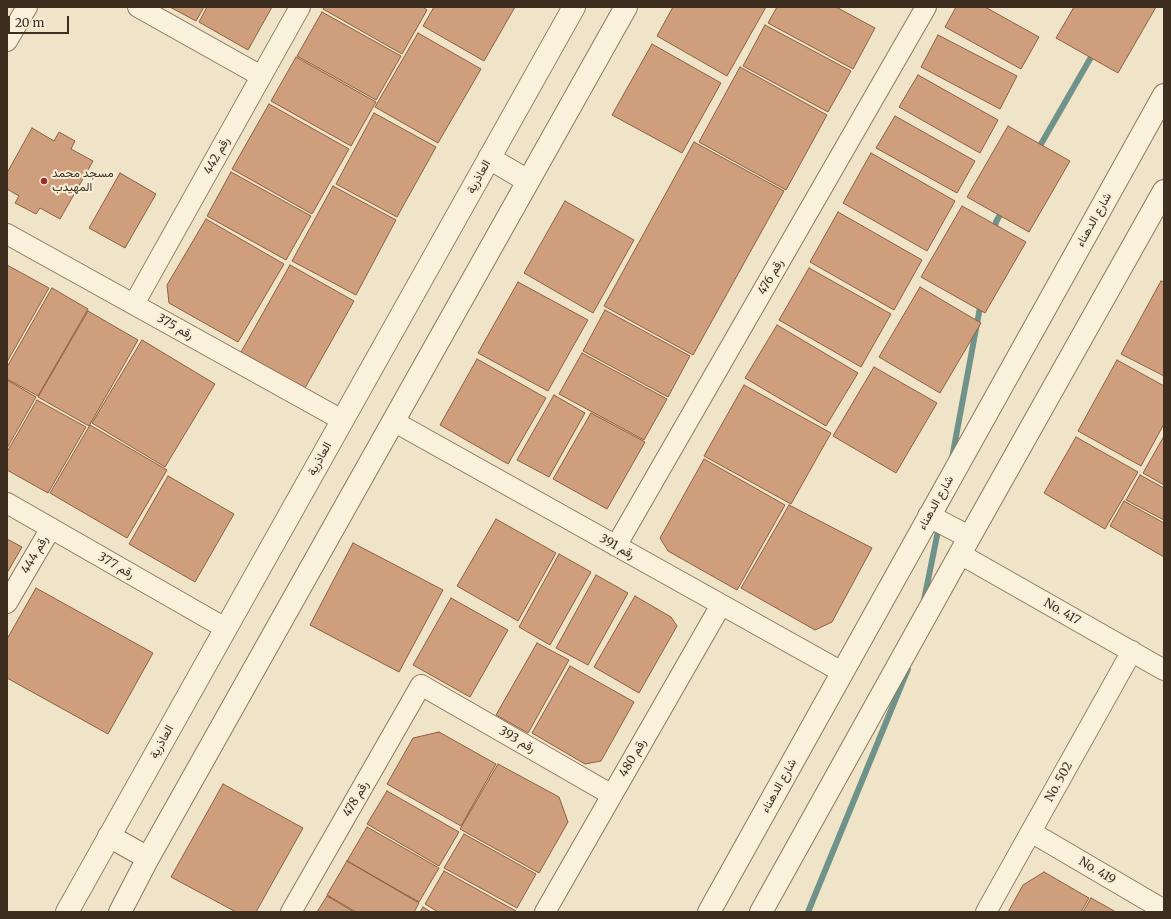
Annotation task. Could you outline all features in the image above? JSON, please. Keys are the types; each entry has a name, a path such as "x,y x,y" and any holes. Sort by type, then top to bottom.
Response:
{"street":[{"path":"7,41 27,7"},
{"path":"138,7 261,76"},
{"name":"رقم 442","path":"134,304 300,7"},
{"name":"العاذرية","path":"67,912 574,7"},
{"path":"120,912 148,858 626,7"},
{"name":"رقم 476","path":"616,546 926,7"},
{"name":"شارع الدهناء","path":"709,912 1164,95"},
{"path":"489,158 528,181"},
{"path":"761,912 964,546 1164,191"},
{"name":"رقم 375","path":"7,234 342,420"},
{"name":"رقم 391","path":"393,421 842,672"},
{"name":"رقم 377","path":"7,503 225,628"},
{"path":"929,516 964,546"},
{"name":"رقم 444","path":"7,603 51,528"},
{"name":"No. 417","path":"964,546 1164,670"},
{"name":"رقم 480","path":"544,912 721,605"},
{"name":"No. 502","path":"986,912 1132,651"},
{"name":"رقم 393","path":"421,685 612,794"},
{"name":"رقم 478","path":"291,912 421,685"},
{"name":"No. 419","path":"1031,832 1164,910"},
{"path":"109,836 148,858"}],"building":[{"path":"170,7 204,7 196,21"},
{"path":"207,7 272,7 248,50 199,22"},
{"path":"324,7 423,7 427,10 402,54 323,9"},
{"path":"434,7 515,7 484,61 423,26"},
{"path":"673,7 766,7 727,76 657,36"},
{"path":"777,7 836,7 875,28 853,69 768,23"},
{"path":"956,7 985,7 1039,37 1021,69 945,27"},
{"path":"1074,7 1156,7 1118,73 1056,38"},
{"path":"322,12 401,56 376,100 297,56"},
{"path":"765,25 851,71 828,112 743,66"},
{"path":"418,33 481,69 438,143 375,107"},
{"path":"938,35 1017,76 1000,109 921,67"},
{"path":"652,44 721,83 682,153 612,115"},
{"path":"296,57 376,102 351,146 271,101"},
{"path":"740,67 827,115 786,190 699,142"},
{"path":"918,75 998,120 980,153 899,107"},
{"path":"269,104 349,149 312,214 232,169"},
{"path":"374,113 436,147 397,217 336,184"},
{"path":"895,116 975,161 957,193 876,148"},
{"path":"1008,126 1070,161 1029,232 967,197"},
{"name":"مسجد محمد المهيدب","path":"32,128 54,141 59,132 75,141 71,149 93,161 60,219 40,208 36,214 15,203 19,196 7,189 7,173"},
{"path":"694,142 784,191 693,355 604,306"},
{"path":"871,153 955,201 927,251 843,203"},
{"path":"231,172 311,216 286,260 207,216"},
{"path":"120,173 156,194 125,248 89,228"},
{"path":"333,186 396,220 356,295 292,261"},
{"path":"565,201 634,240 593,313 524,273"},
{"path":"962,206 1026,242 985,313 921,277"},
{"path":"838,212 922,260 894,310 810,262"},
{"path":"206,219 284,264 238,342 169,303 167,285"},
{"path":"7,265 49,288 7,362"},
{"path":"290,265 354,301 305,388 241,352"},
{"path":"809,268 891,314 861,367 779,320"},
{"path":"1161,281 1164,282 1164,376 1121,354"},
{"path":"518,282 588,320 548,391 478,353"},
{"path":"920,287 981,323 940,393 879,357"},
{"path":"52,288 88,309 38,396 7,379 7,367"},
{"path":"605,310 690,356 668,397 583,351"},
{"path":"88,311 138,340 89,426 38,397"},
{"path":"777,325 858,373 826,426 745,378"},
{"path":"142,340 215,384 165,467 92,423"},
{"path":"582,353 667,399 644,440 559,394"},
{"path":"477,359 546,398 508,464 440,425"},
{"path":"1117,360 1164,386 1164,424 1141,466 1078,431"},
{"path":"874,367 937,403 896,473 833,436"},
{"path":"7,380 36,397 7,448"},
{"path":"744,385 831,433 791,504 704,456"},
{"path":"554,395 585,413 549,477 517,460"},
{"path":"37,400 86,427 48,493 7,470 7,452"},
{"path":"591,413 645,442 607,509 553,479"},
{"path":"90,425 167,470 127,538 50,493"},
{"path":"1164,436 1164,485 1143,473"},
{"path":"1076,437 1138,472 1105,529 1044,493"},
{"path":"704,459 785,505 737,590 668,551 660,538"},
{"path":"1140,475 1164,488 1164,520 1126,500"},
{"path":"168,476 234,514 195,582 129,544"},
{"path":"1124,501 1164,523 1164,557 1110,526"},
{"path":"789,505 872,548 832,622 815,630 741,588"},
{"path":"496,519 556,553 518,621 457,586"},
{"path":"7,539 22,547 7,573"},
{"path":"353,543 443,590 399,672 310,625"},
{"path":"559,554 591,572 550,645 519,627"},
{"path":"596,575 628,593 588,665 556,648"},
{"path":"36,588 153,653 108,734 7,678 7,639"},
{"path":"635,596 671,617 677,626 639,693 594,667"},
{"path":"451,598 508,630 470,697 413,665"},
{"path":"537,643 569,660 528,733 496,715"},
{"path":"570,666 634,702 601,761 585,764 532,733"},
{"path":"439,732 496,764 461,826 387,784 413,738"},
{"path":"498,764 559,797 568,822 539,873 460,829"},
{"path":"223,784 303,828 256,912 236,912 171,877"},
{"path":"387,791 459,832 439,866 367,824"},
{"path":"367,827 439,868 419,902 347,861"},
{"path":"464,834 536,874 517,908 444,868"},
{"path":"347,861 419,903 414,912 356,912 327,895"},
{"path":"444,871 516,912 438,912 425,904"},
{"path":"1044,872 1089,898 1081,912 1008,912 1023,885"},
{"path":"327,896 354,912 317,912"},
{"path":"1091,898 1116,912 1083,912"},
{"path":"423,907 431,912 420,912"}],"waterway":[{"path":"1037,151 1094,52"},
{"path":"994,232 996,222 1003,209"},
{"path":"952,458 981,302"},
{"path":"924,600 939,526"},
{"path":"808,912 908,669"}],"place":[{"name":"مسجد محمد المهيدب","path":"44,181"}]}
